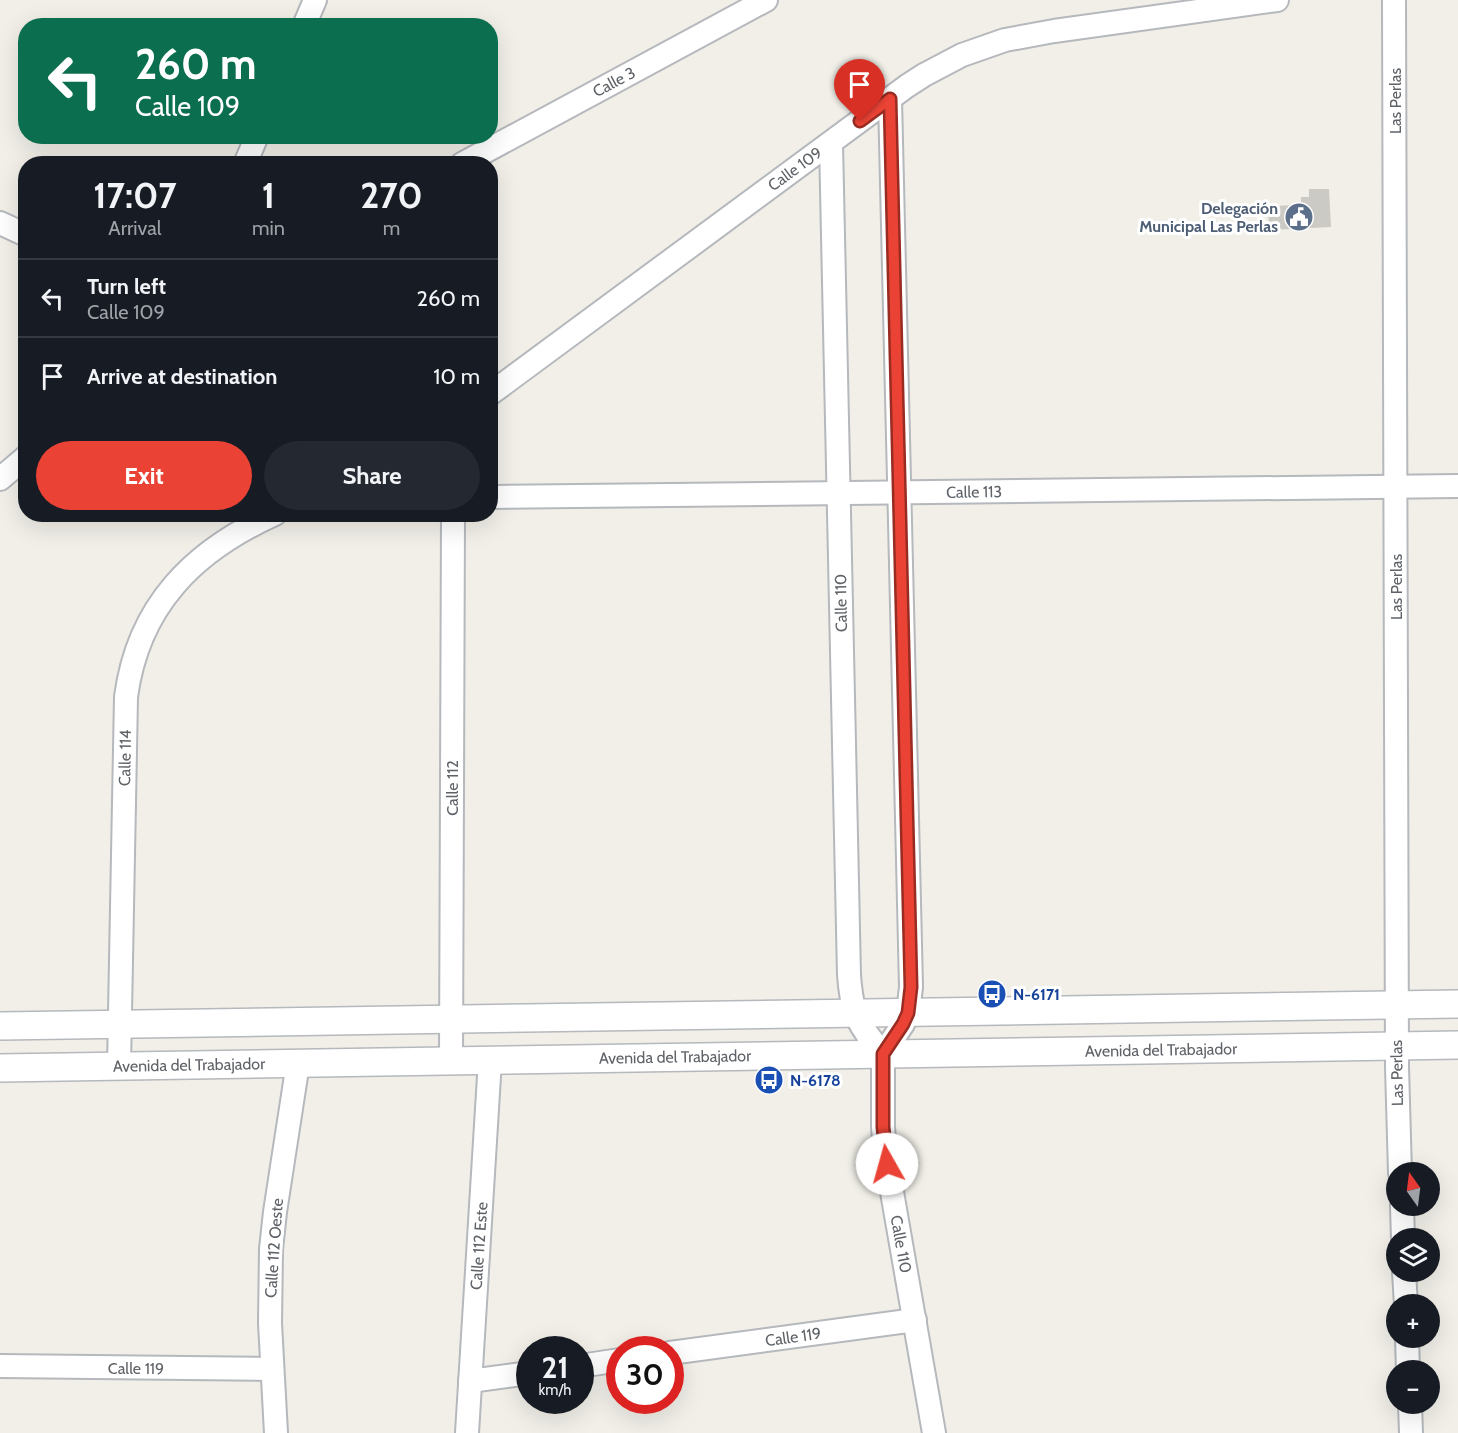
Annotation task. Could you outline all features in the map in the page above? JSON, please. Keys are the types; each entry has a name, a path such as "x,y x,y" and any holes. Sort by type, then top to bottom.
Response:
{"street":[{"path":"307,18 315,0"},
{"name":"Calle 3","path":"477,156 766,0"},
{"name":"Calle 109","path":"498,388 831,142 942,64 982,46 1005,40 1277,0"},
{"name":"Las Perlas","path":"1394,0 1397,1046 1400,1162"},
{"path":"883,1054 898,1033 908,1013 911,974 890,99"},
{"name":"Calle 110","path":"831,142 849,975 851,995 859,1024 883,1054 882,1103 885,1152 934,1433"},
{"path":"0,223 18,231"},
{"path":"0,479 18,464"},
{"name":"Calle 113","path":"498,497 1458,486"},
{"name":"Calle 114","path":"119,1066 126,697 129,675 144,630 156,608 170,590 204,556 260,522"},
{"name":"Calle 112","path":"451,1061 453,522"},
{"path":"0,1026 1458,1004"},
{"name":"Avenida del Trabajador","path":"0,1068 1458,1045"},
{"name":"Calle 112 Este","path":"467,1433 490,1060"},
{"name":"Calle 112 Oeste","path":"276,1433 270,1323 271,1249 298,1063"},
{"name":"Calle 119","path":"684,1351 915,1320"},
{"name":"Calle 119","path":"0,1366 272,1369"},
{"path":"470,1381 516,1375"},
{"path":"1410,1414 1411,1433"}],"building":[{"name":"Delegación Municipal Las Perlas","path":"1309,189 1329,189 1331,227 1269,230 1268,206 1301,205 1301,197 1309,197"}],"place":[{"name":"Delegación Municipal Las Perlas","path":"1299,217"},
{"name":"N-6171","path":"992,994"},
{"name":"N-6178","path":"769,1080"}],"route":[{"path":"860,121 890,99 911,987 908,1013 898,1033 883,1054 882,1103 887,1164"}]}
